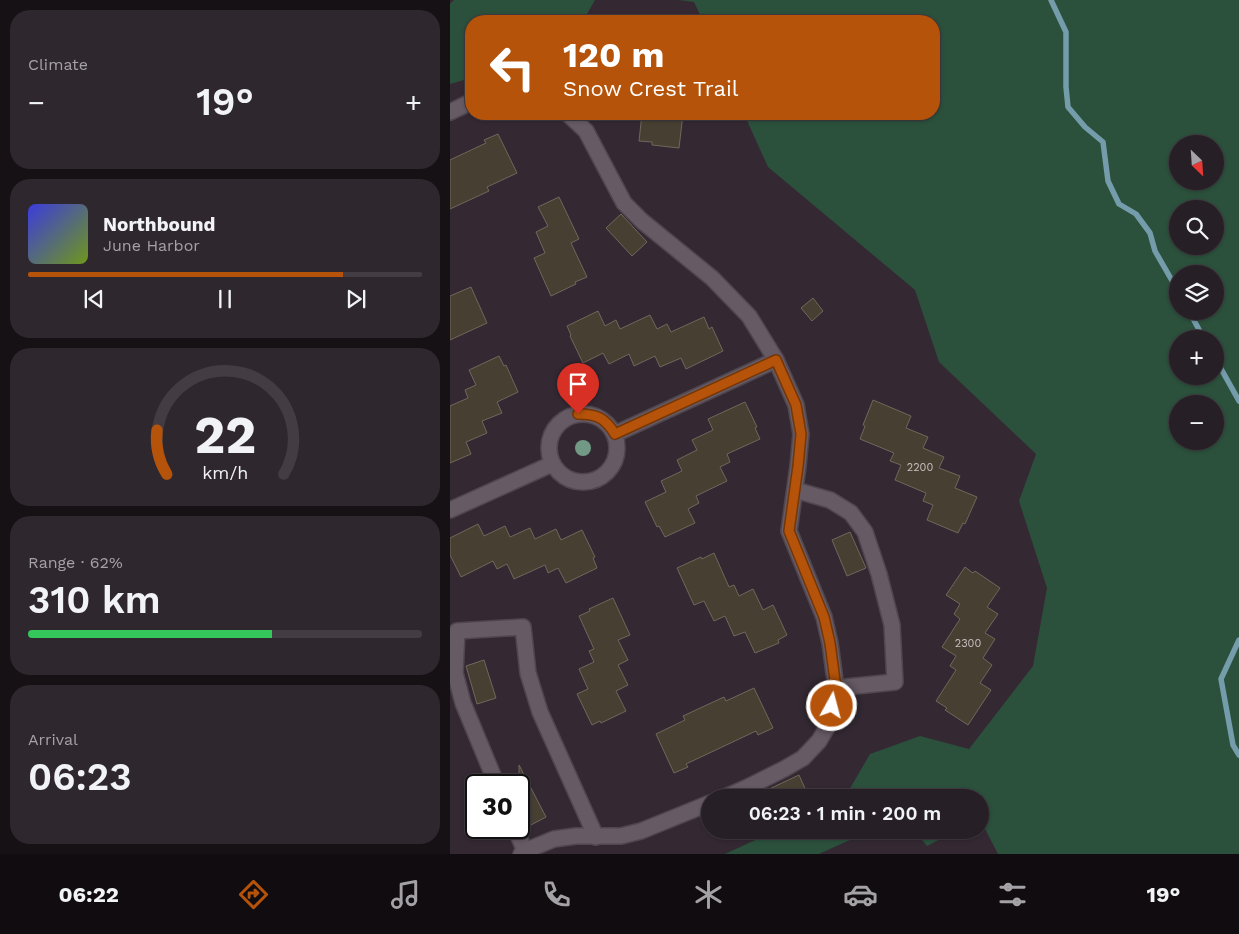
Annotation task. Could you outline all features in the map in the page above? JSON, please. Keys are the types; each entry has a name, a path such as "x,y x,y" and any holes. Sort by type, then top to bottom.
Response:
{"street":[{"path":"450,112 465,105"},
{"path":"574,120 586,131 624,203 642,221 712,278 750,316 776,360 796,405 801,434 789,531 824,617 830,643 836,688 828,724 819,741 803,758 743,789"},
{"path":"615,434 776,360"},
{"path":"578,414 590,414 600,418 609,425 615,434 618,445 617,457 611,468 603,476 592,481 581,483 569,480 559,474 548,454 552,432 559,423 568,417 578,414"},
{"path":"450,510 552,464"},
{"path":"795,490 830,500 851,513 865,532 879,574 892,624 895,682 836,688"},
{"path":"492,774 463,703 455,673 457,631 523,627 528,673 540,712 596,836"},
{"path":"519,839 523,852 554,839 576,836 621,836 641,831 701,807"}],"green space":[{"path":"454,0 595,0 586,15 465,15 465,80 450,84 450,4"},
{"path":"679,0 1239,0 1239,854 998,854 989,836 989,789 850,789 870,754 920,736 969,749 1033,666 1047,588 1019,501 1036,454 939,362 915,290 768,167 747,120 940,120 940,15 700,15 694,2"},
{"path":"758,839 852,839 819,854 725,854"},
{"path":"921,839 941,839 927,846"}],"building":[{"path":"641,120 682,120 679,148 652,145 652,142 639,141"},
{"path":"498,134 517,173 487,187 489,191 450,209 450,160 486,143 484,140"},
{"path":"559,197 579,239 571,243 587,277 551,296 534,258 545,253 536,232 548,226 538,207"},
{"path":"621,214 647,242 632,256 606,228"},
{"path":"471,287 487,323 450,340 450,296"},
{"path":"813,298 823,311 812,321 801,308"},
{"path":"598,311 605,326 616,320 620,329 650,315 657,329 667,324 671,332 704,317 709,329 712,327 723,351 686,369 681,358 660,367 655,356 634,366 629,354 609,364 603,353 583,363 567,326"},
{"path":"499,356 504,366 506,365 518,392 497,402 502,413 482,421 487,433 466,442 471,454 450,463 450,406 468,398 465,390 476,385 469,370"},
{"path":"873,400 911,416 906,428 928,437 923,448 944,457 939,468 960,476 955,488 977,497 965,524 963,523 958,533 927,520 933,505 923,501 926,493 895,480 901,465 890,461 894,453 860,439 865,426 863,425"},
{"path":"745,402 757,427 755,428 760,439 727,454 730,462 720,467 727,481 696,496 699,503 688,509 695,523 665,537 659,526 657,527 645,502 666,492 661,481 682,471 677,460 697,450 692,440 713,430 708,419"},
{"path":"478,524 484,536 505,526 510,537 530,528 535,539 556,529 561,540 582,530 595,557 593,558 597,568 566,583 558,568 548,573 545,565 514,579 507,564 497,569 493,561 461,577 450,555 450,538"},
{"path":"850,532 866,568 847,576 832,540"},
{"path":"714,553 729,587 734,585 739,596 753,589 763,610 773,605 787,635 778,640 779,643 755,653 745,632 734,636 725,616 714,621 704,601 694,605 677,568"},
{"path":"965,567 973,573 975,571 1000,588 987,607 998,614 985,633 995,639 983,658 992,665 980,683 991,690 968,725 945,710 947,708 936,701 956,670 950,666 956,656 942,647 960,619 954,614 960,604 946,595"},
{"path":"613,598 630,635 618,640 628,660 618,665 628,685 616,691 626,711 601,723 600,721 592,725 577,694 588,689 579,669 594,662 589,651 594,649 579,616 590,611 589,609"},
{"path":"484,660 496,698 477,704 466,666"},
{"path":"754,688 773,728 758,735 756,731 686,764 688,767 674,773 656,734 685,720 683,716 724,697 726,701"},
{"path":"519,765 524,774 519,774"},
{"path":"799,775 805,789 769,789"},
{"path":"530,786 546,817 530,825"}],"waterway":[{"path":"1051,0 1066,32 1068,107 1085,127 1103,142 1108,181 1119,204 1136,214 1150,233 1155,251 1169,275"},
{"path":"1194,320 1199,330"},
{"path":"1224,374 1239,401"},
{"path":"1239,640 1221,679 1233,745 1239,755"}],"route":[{"path":"578,414 590,414 600,418 609,425 615,434 776,360 796,405 801,434 789,531 824,617 830,643 836,688 832,706"}]}
